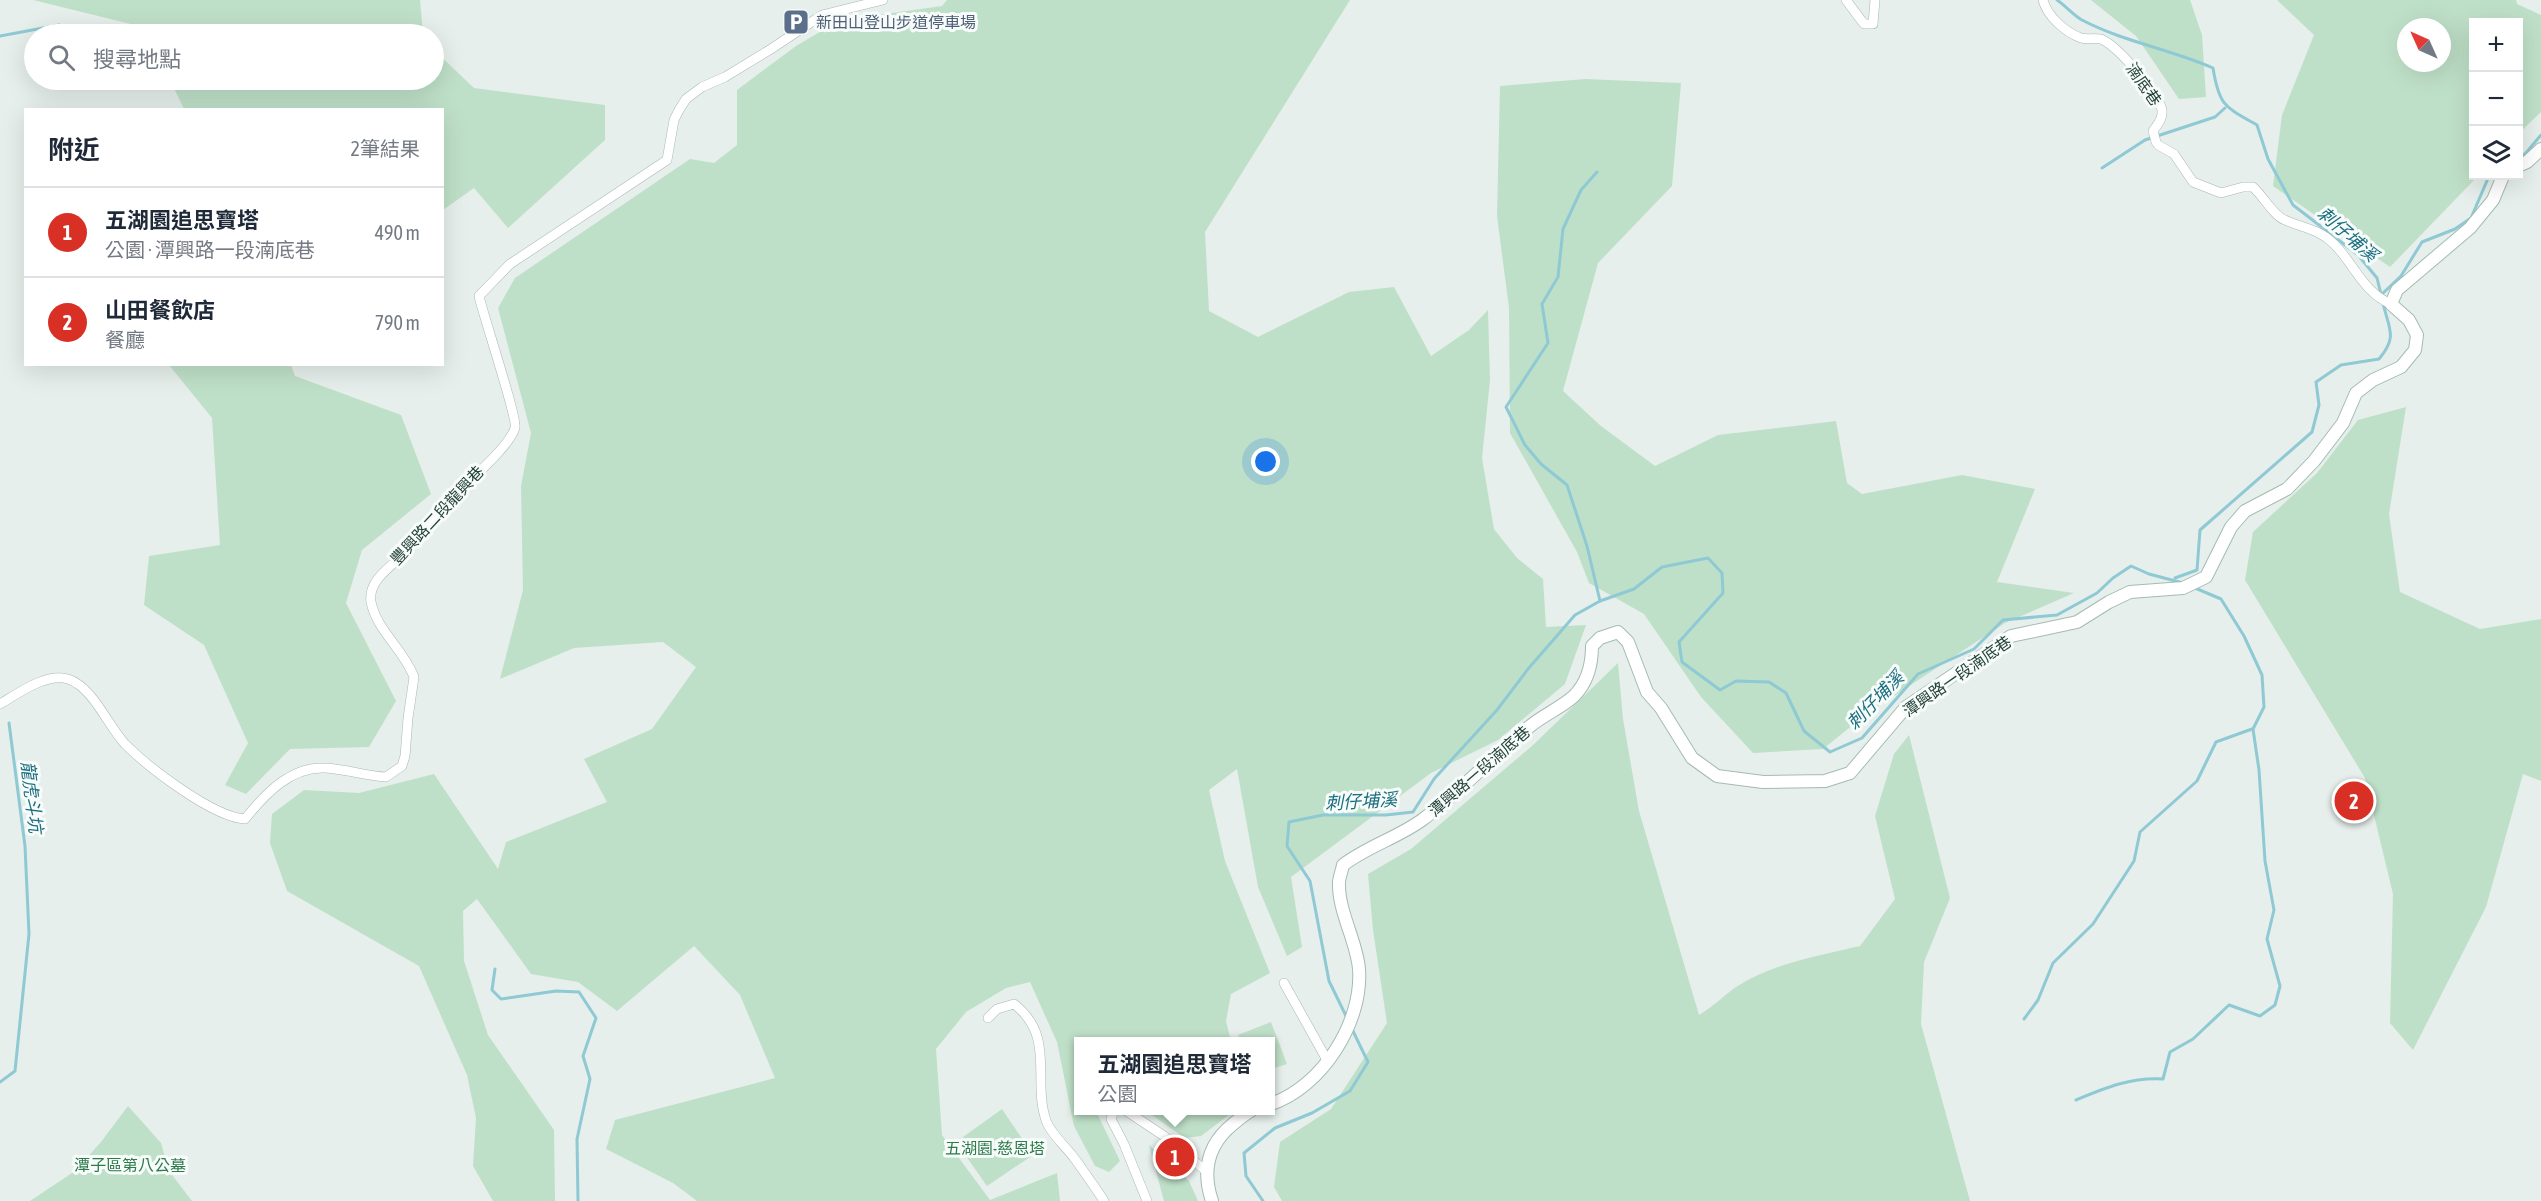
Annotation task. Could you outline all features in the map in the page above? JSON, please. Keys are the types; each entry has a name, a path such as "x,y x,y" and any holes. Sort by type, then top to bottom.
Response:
{"street":[{"name":"豐興路二段龍興巷","path":"0,704 25,688 56,677 67,678 86,693 124,743 152,767 223,815 240,819 245,819 283,781 303,770 324,768 386,777 395,773 402,766 405,756 414,677 376,618 371,599 373,588 377,579 400,557 443,506 507,442 516,427 515,413 506,392 479,296 510,264 667,160 671,147 671,132 679,110 686,99 702,87 762,54 822,15 883,0"},
{"path":"1846,0 1864,24 1873,24 1875,0"},
{"name":"湳底巷","path":"2043,0 2045,10 2061,25 2081,38 2103,40 2136,68 2162,108 2162,117 2153,130 2157,144 2174,154 2193,182 2221,194 2243,187 2253,187 2277,216 2285,221 2310,228 2334,244 2376,297 2391,304"},
{"path":"2523,164 2541,149"},
{"path":"2391,304 2397,290 2470,228 2493,200 2501,180"},
{"name":"潭興路一段湳底巷","path":"1275,1103 1284,1100 1306,1084 1338,1045 1352,1018 1358,993 1359,968 1339,884 1343,865 1360,852 1397,836 1423,820 1530,725 1574,695 1587,677 1592,660 1592,646 1600,638 1618,632 1628,642 1647,693 1661,708 1692,758 1717,776 1763,782 1825,781 1850,773 1906,707 2011,636 2077,622 2130,592 2183,588 2205,577 2231,527 2245,511 2287,489 2314,461 2343,423 2356,393 2373,380 2401,367 2415,350 2417,334 2409,321 2391,304"},
{"path":"1284,983 1327,1060"},
{"path":"988,1018 997,1009 1014,1004 1034,1023 1042,1063 1043,1110 1048,1126 1104,1201"},
{"path":"1112,1115 1111,1119 1124,1144 1147,1201"},
{"path":"1132,1115 1164,1136 1206,1171"},
{"path":"1212,1201 1206,1185 1207,1160 1214,1145 1227,1129 1245,1115"}],"green space":[{"path":"33,0 420,0 422,24 131,24"},
{"path":"947,0 1350,0 1205,232 1209,311 1258,337 1349,292 1394,287 1431,356 1469,330 1488,310 1490,380 1482,458 1494,529 1517,558 1543,579 1546,627 1586,625 1565,684 1498,740 1431,773 1291,877 1302,947 1287,956 1258,887 1237,769 1209,790 1225,861 1270,973 1231,994 1226,1021 1230,1037 1074,1037 1074,1115 1098,1115 1120,1161 1109,1172 1095,1166 1074,1126 1057,1042 1030,982 1006,988 966,1012 936,1049 942,1135 990,1200 1057,1173 1060,1201 697,1201 673,1183 606,1149 615,1120 775,1078 740,995 694,946 617,1011 578,982 531,974 477,899 463,911 464,961 488,1035 554,1130 555,1201 493,1201 473,1166 476,1118 467,1075 419,966 287,891 270,843 272,814 304,790 359,793 434,774 498,869 506,842 607,802 584,759 652,729 696,667 663,642 574,648 500,679 523,590 521,486 531,433 498,308 515,278 690,159 714,163 737,145 737,90 796,46 830,26 885,14 942,6"},
{"path":"2091,0 2190,0 2202,35 2206,97 2179,99 2136,36"},
{"path":"2277,0 2516,0 2517,4 2541,15 2541,112 2523,129 2523,18 2469,18 2469,180 2474,180 2390,267 2273,186 2282,115 2314,35"},
{"path":"444,60 474,88 605,105 605,140 508,228 474,188 444,209 444,108 184,108 175,90 444,90"},
{"path":"1585,79 1681,83 1672,186 1598,263 1563,391 1601,426 1655,466 1718,435 1836,421 1847,483 1862,494 1962,475 2035,489 1997,582 2074,593 2005,623 1865,715 1823,749 1753,753 1701,697 1644,614 1589,583 1577,552 1510,433 1509,308 1497,216 1500,86"},
{"path":"170,366 291,366 295,376 401,415 431,494 362,550 346,603 396,701 369,747 290,749 246,794 225,785 248,743 204,645 144,605 149,556 220,545 212,418"},
{"path":"2406,407 2389,514 2400,592 2480,629 2541,619 2541,781 2523,774 2486,907 2413,1050 2390,1023 2393,894 2365,778 2245,580 2253,532 2317,473 2358,420"},
{"path":"1618,663 1623,719 1639,811 1699,1015 1736,987 1765,972 1796,961 1860,946 1895,899 1875,816 1894,754 1909,735 1950,898 1924,962 1921,1024 1970,1201 1282,1201 1274,1187 1280,1142 1331,1109 1387,1023 1373,930 1368,874 1411,849 1533,745"},
{"path":"1271,1022 1287,1064 1275,1068 1275,1037 1239,1037 1238,1035"},
{"name":"潭子區第八公墓","path":"128,1106 161,1143 169,1171 192,1201 30,1201 75,1171 101,1142"},
{"name":"五湖園-慈恩塔","path":"1002,1109 1033,1155 987,1186 956,1142"},
{"path":"1152,1115 1229,1115 1201,1136 1185,1138"},
{"path":"1149,1145 1189,1181 1198,1201 1164,1201"}],"waterway":[{"name":"刺仔埔溪","path":"2057,0 2079,18 2098,28 2213,68 2215,81 2225,104 2257,125 2268,159 2293,205 2358,255 2377,278 2381,294"},
{"path":"0,36 24,32"},
{"path":"2102,168 2145,140 2215,117 2225,108"},
{"path":"2523,155 2541,135"},
{"path":"1597,172 1581,190 1563,229 1558,277 1542,304 1548,343 1506,407 1525,445 1541,464 1567,485 1587,546 1600,601"},
{"path":"2381,295 2401,276 2422,242 2455,229 2471,218 2487,180"},
{"name":"刺仔埔溪","path":"2175,578 2197,570 2200,530 2312,432 2319,405 2316,382 2341,365 2379,359 2390,338 2383,303"},
{"name":"刺仔埔溪","path":"1347,1018 1329,981 1310,881 1287,846 1289,822 1323,815 1386,815 1413,812 1434,779 1497,710 1528,669 1575,615 1600,601 1634,589 1662,567 1708,558 1722,573 1723,593 1679,642 1682,662 1720,690 1736,681 1769,682 1786,693 1804,731 1830,752 1862,738 1918,674 1974,649 2003,620 2057,615 2097,593 2131,566 2149,574 2183,583"},
{"path":"2076,1100 2129,1082 2163,1079 2170,1052 2193,1039 2229,1005 2260,1016 2275,1005 2280,986 2267,939 2274,910 2265,861 2259,770 2253,729 2264,707 2262,675 2244,636 2221,599 2195,588"},
{"name":"龍虎斗坑","path":"0,1082 15,1071 29,934 25,846 9,723"},
{"path":"2024,1019 2038,1000 2053,963 2093,924 2134,861 2140,832 2197,781 2216,742 2252,729"},
{"path":"495,969 492,990 501,999 556,991 579,992 596,1018 583,1056 590,1079 577,1139 578,1201"},
{"name":"刺仔埔溪","path":"1263,1201 1246,1176 1244,1153 1275,1128 1312,1113 1350,1091 1368,1062 1351,1027"}],"place":[{"name":"新田山登山步道停車場","path":"796,22"},
{"name":"山田餐飲店","path":"2354,801"},
{"name":"五湖園追思寶塔","path":"1175,1157"}]}
